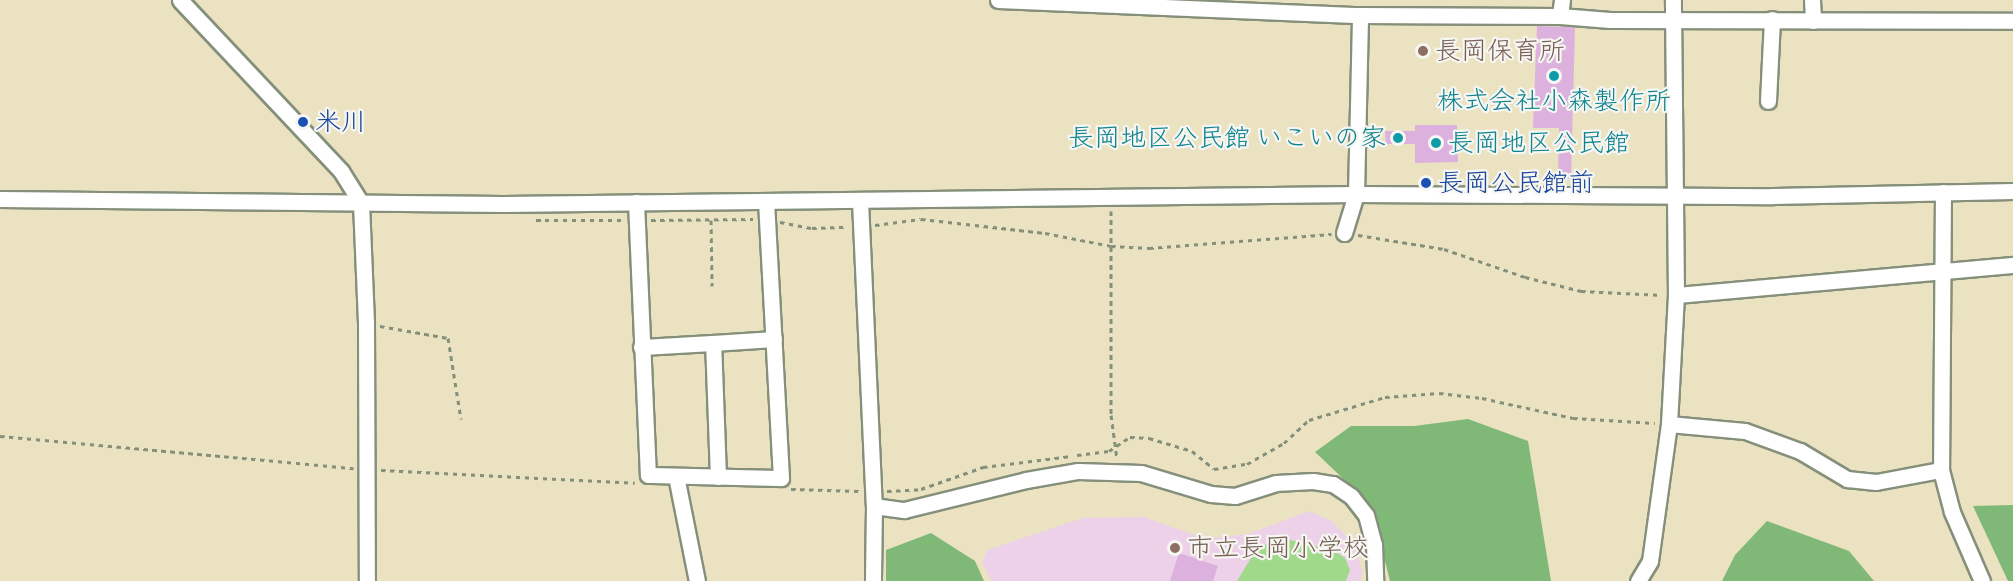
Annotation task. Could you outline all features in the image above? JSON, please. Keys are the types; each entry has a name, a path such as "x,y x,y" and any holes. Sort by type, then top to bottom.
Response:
{"street":[{"path":"180,0 341,171 360,203 366,324 367,581"},
{"path":"998,0 1319,6 1360,15 1560,16 1610,20 2013,21"},
{"path":"1560,16 1562,0"},
{"path":"1638,581 1650,561 1669,424 1676,296 1673,0"},
{"path":"1812,0 1813,21"},
{"path":"1344,233 1356,194 1360,15"},
{"path":"1768,101 1772,19"},
{"path":"0,199 360,203 766,202 1112,196 1356,194 1773,196 2013,191"},
{"path":"1943,192 1941,470 1952,512 1982,581"},
{"path":"860,201 874,499 873,581"},
{"path":"636,202 648,475 781,478 766,202"},
{"path":"1676,296 1816,285 2013,265"},
{"path":"641,347 774,339"},
{"path":"713,343 718,477"},
{"path":"1669,424 1745,431 1800,451 1847,479 1876,482 1941,470"},
{"path":"874,499 904,510 1026,480 1078,471 1141,473 1211,494 1235,496 1276,483 1313,481 1333,484 1351,496 1366,515 1374,544 1375,581"},
{"path":"676,476 697,581"}],"path":[{"path":"1112,196 1111,415 1118,473"},
{"path":"536,220 768,219 812,228 862,226 921,219 1045,233 1111,246 1149,248 1344,233 1444,249 1525,277 1581,291 1676,296"},
{"path":"711,220 712,286"},
{"path":"366,324 448,338 460,419"},
{"path":"781,478 785,489 874,499 921,489 983,467 1109,450 1131,436 1149,438 1192,451 1214,469 1247,464 1284,443 1309,420 1384,397 1439,393 1482,398 1573,418 1669,424"},
{"path":"0,436 366,469 642,483"}],"shaded area":[{"name":"市立長岡小学校","path":"1309,511 1332,521 1355,545 1362,570 1361,581 992,581 982,563 987,550 1083,518 1144,517 1205,539 1248,534"}],"green space":[{"path":"1468,419 1528,441 1551,581 1390,581 1371,505 1315,452 1351,426 1414,426"},
{"path":"2013,505 2013,581 2008,581 1973,506"},
{"path":"1767,521 1849,551 1874,581 1722,581 1735,555"},
{"path":"931,533 975,561 984,581 886,581 886,550"},
{"path":"1282,538 1333,550 1345,558 1350,570 1346,581 1237,581 1254,553 1266,544"}],"building":[{"name":"株式会社小森製作所","path":"1537,26 1575,27 1571,179 1558,177 1559,128 1533,128"},
{"name":"長岡地区公民館","path":"1415,125 1457,125 1458,162 1415,163 1415,144 1386,144 1385,131 1415,131"},
{"path":"1179,553 1218,566 1213,581 1170,581"}],"place":[{"name":"長岡保育所","path":"1423,51"},
{"name":"株式会社小森製作所","path":"1554,76"},
{"name":"米川","path":"303,122"},
{"name":"長岡地区公民館 いこいの家","path":"1398,138"},
{"name":"長岡地区公民館","path":"1436,143"},
{"name":"長岡公民館前","path":"1426,183"},
{"name":"市立長岡小学校","path":"1175,548"}]}
